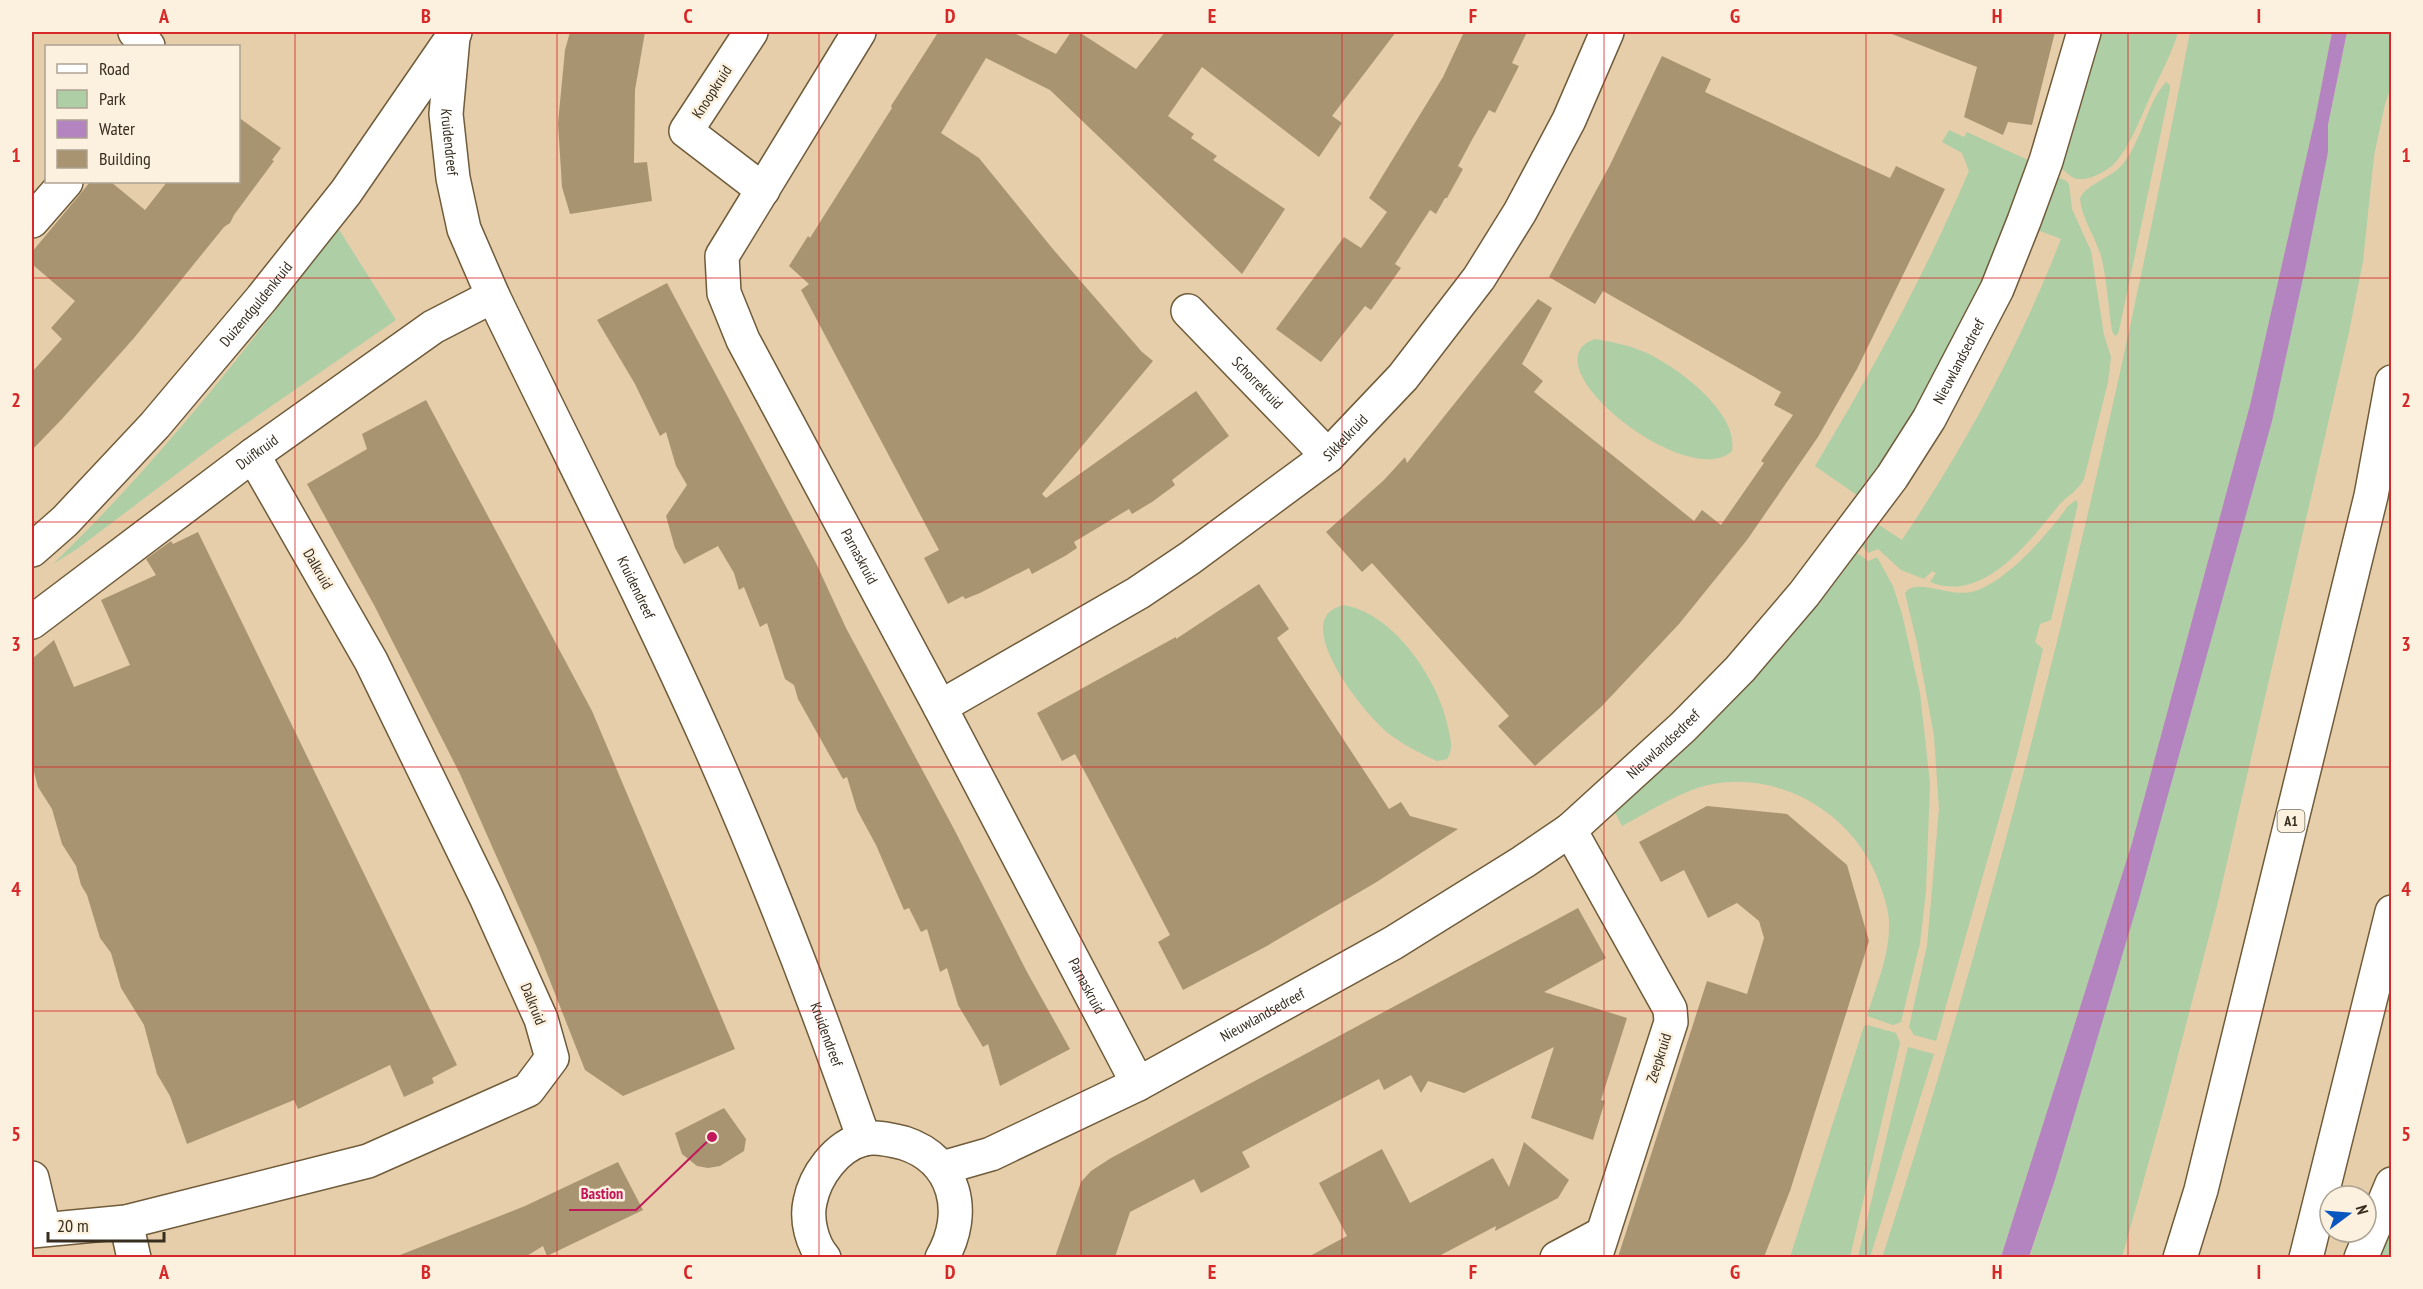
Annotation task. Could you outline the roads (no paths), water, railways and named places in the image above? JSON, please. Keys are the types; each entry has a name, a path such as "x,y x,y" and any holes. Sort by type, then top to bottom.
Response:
{"main road":[{"path":"135,32 147,45"},
{"name":"Knoopkruid","path":"751,32 686,131 763,190"},
{"name":"Parnaskruid","path":"859,32 722,256 724,293 743,340 940,707 1138,1084"},
{"name":"Sikkelkruid","path":"940,707 1146,587 1190,558 1328,456 1403,377 1479,278 1520,212 1569,120 1607,32"},
{"name":"Nieuwlandsedreef","path":"942,1168 991,1154 1138,1084 1393,944 1570,830 1683,727 1740,669 1804,594 1892,477 1929,418 1997,289 2046,161 2084,32"},
{"name":"Kruidendreef","path":"454,34 446,114 453,178 464,229 493,296 708,741 770,885 813,996 864,1139"},
{"name":"Duizendguldenkruid","path":"32,550 65,521 155,425 262,298 345,192 454,34"},
{"path":"32,220 65,183"},
{"name":"Duifkruid","path":"32,622 253,455 433,327 493,296"},
{"name":"Schorrekruid","path":"1188,311 1328,456"},
{"name":"A1","path":"2180,1257 2200,1190 2371,496 2391,382"},
{"name":"Dalkruid","path":"38,1230 126,1222 368,1161 528,1090 552,1058 541,1019 486,897 381,683 253,455"},
{"name":"Zeepkruid","path":"1557,1257 1599,1246 1671,1022 1670,1009 1570,830"},
{"path":"2306,1257 2391,912"},
{"path":"819,1256 811,1232 808,1209 813,1187 824,1168 840,1152 864,1139 890,1139 920,1148 942,1168 953,1189 957,1213 953,1236 942,1257"},
{"path":"32,1178 38,1230"},
{"path":"2361,1257 2391,1184"},
{"path":"126,1222 134,1257"}],"water":[{"path":"2332,32 2347,32 2328,125 2328,152 2272,421 2139,899 2054,1183 2029,1257 2001,1257 2132,843 2250,405 2315,119"}],"place":[{"name":"Bastion","path":"712,1137"}]}
